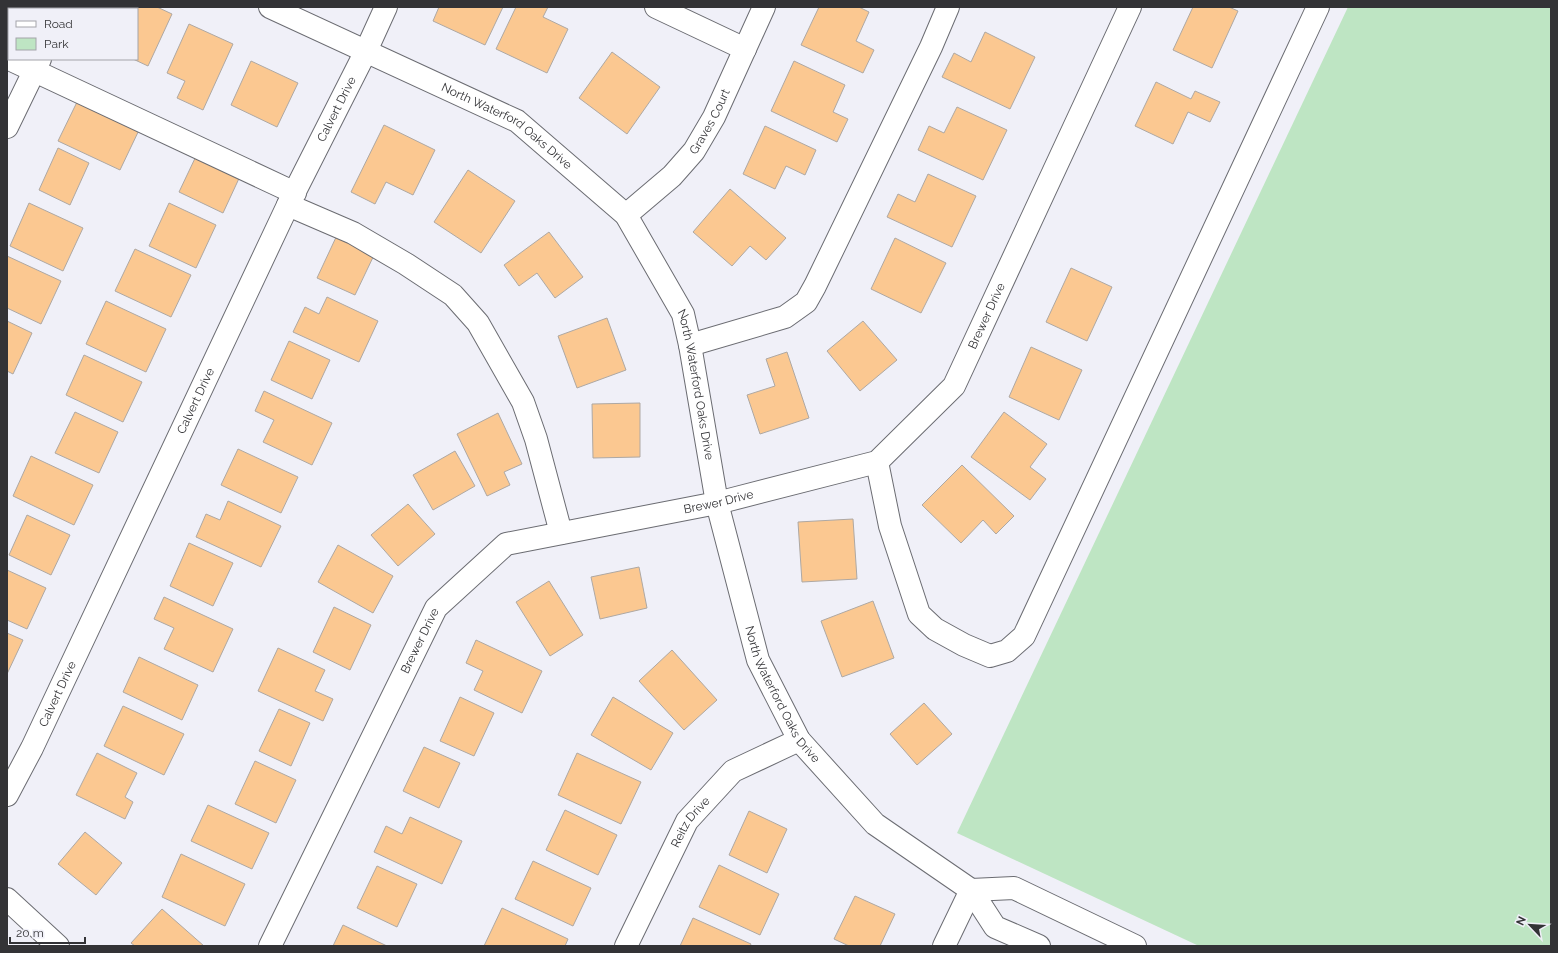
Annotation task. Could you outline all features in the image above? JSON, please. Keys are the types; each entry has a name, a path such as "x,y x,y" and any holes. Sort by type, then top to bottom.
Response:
{"street":[{"name":"North Waterford Oaks Drive","path":"270,7 517,122 626,216 683,314 690,344 716,503 758,660 799,740 874,824 971,890 995,928 1039,946"},
{"name":"Calvert Drive","path":"7,795 32,748 291,199 366,51 386,7"},
{"path":"656,7 745,49"},
{"name":"Graves Court","path":"626,216 672,176 694,151 714,117 764,7"},
{"path":"690,344 785,317 806,302 931,48 948,7"},
{"name":"Brewer Drive","path":"270,946 436,608 506,544 561,532 716,503 877,462 954,386 1130,7"},
{"path":"877,462 890,526 920,614 935,629 964,645 990,656 1007,651 1024,636 1318,7"},
{"path":"16,60 37,65 291,199 406,264 453,295 478,322 523,402 536,439 561,532"},
{"path":"7,127 37,65"},
{"name":"Reitz Drive","path":"626,946 687,821 733,771 799,740"},
{"path":"944,946 971,890 1014,888 1135,946"},
{"path":"7,899 58,946"}],"green space":[{"path":"1348,7 1551,7 1551,946 1199,946 957,833"}],"building":[{"path":"157,7 172,14 148,66 135,60 138,60 138,8 116,8"},
{"path":"439,7 503,7 485,45 433,21"},
{"path":"516,7 548,7 543,17 568,29 547,73 496,49"},
{"path":"819,7 859,7 869,12 856,41 874,50 863,73 801,45"},
{"path":"1193,7 1229,7 1238,11 1212,68 1173,50"},
{"path":"189,24 233,44 203,110 177,98 185,81 167,73"},
{"path":"985,32 1035,57 1010,109 942,77 954,53 971,62"},
{"path":"612,52 660,87 627,134 579,98"},
{"path":"251,61 298,83 277,127 231,105"},
{"path":"794,61 845,85 833,112 848,119 837,142 771,111"},
{"path":"1156,82 1191,99 1195,91 1220,102 1210,122 1188,112 1173,144 1135,126"},
{"path":"78,100 140,128 120,170 58,141"},
{"path":"957,107 1007,130 983,180 918,150 929,126 944,133"},
{"path":"384,125 435,150 413,195 386,182 375,204 351,192"},
{"path":"765,126 816,150 805,175 786,166 775,189 743,174"},
{"path":"58,148 89,163 70,205 39,190"},
{"path":"198,152 242,172 223,213 179,192"},
{"path":"468,170 515,201 481,253 434,222"},
{"path":"928,174 976,196 952,247 887,217 898,194 915,202"},
{"path":"730,189 786,238 766,260 750,246 732,266 693,232"},
{"path":"29,203 83,228 63,271 10,246"},
{"path":"169,203 216,225 196,268 149,246"},
{"path":"549,232 583,277 555,298 537,273 519,286 504,265"},
{"path":"338,233 376,251 355,295 317,278"},
{"path":"895,238 946,263 921,313 871,289"},
{"path":"135,249 191,275 171,317 115,291"},
{"path":"7,256 61,281 41,324 7,308"},
{"path":"1071,268 1112,287 1087,341 1046,322"},
{"path":"327,297 378,321 359,362 293,332 305,307 319,314"},
{"path":"106,301 166,329 146,372 86,344"},
{"path":"607,318 626,370 577,388 558,336"},
{"path":"7,321 32,333 13,374 7,371"},
{"path":"863,321 897,360 860,391 827,351"},
{"path":"289,341 330,360 312,399 271,380"},
{"path":"1031,347 1082,370 1059,420 1009,397"},
{"path":"787,352 809,418 760,434 747,395 775,386 766,359"},
{"path":"84,355 142,382 123,422 66,395"},
{"path":"264,391 332,423 312,465 263,442 274,420 255,411"},
{"path":"640,403 640,457 593,458 592,404"},
{"path":"75,412 118,432 99,473 55,453"},
{"path":"1004,412 1047,444 1030,467 1046,479 1030,500 971,457"},
{"path":"498,413 522,464 504,472 510,485 487,496 457,434"},
{"path":"238,449 298,477 281,513 221,485"},
{"path":"455,451 475,486 433,510 413,475"},
{"path":"31,456 93,485 74,525 13,496"},
{"path":"962,465 1014,516 996,534 983,520 961,543 922,505"},
{"path":"228,501 281,526 261,567 196,537 206,514 220,520"},
{"path":"408,504 435,534 398,566 371,535"},
{"path":"27,515 70,535 51,575 9,555"},
{"path":"853,519 857,579 802,582 798,522"},
{"path":"189,543 233,563 213,606 170,586"},
{"path":"338,545 393,576 373,613 318,582"},
{"path":"639,567 647,608 600,619 591,577"},
{"path":"7,570 46,588 27,629 7,620"},
{"path":"549,581 583,635 550,656 516,602"},
{"path":"164,597 233,629 213,672 164,649 174,628 154,619"},
{"path":"873,601 894,658 842,677 821,621"},
{"path":"334,607 371,625 350,670 313,652"},
{"path":"7,633 23,640 7,674"},
{"path":"476,640 542,671 522,713 474,690 483,671 466,663"},
{"path":"278,648 325,670 315,691 333,699 323,721 258,691"},
{"path":"672,650 717,700 684,730 639,681"},
{"path":"139,657 198,685 182,720 123,692"},
{"path":"460,697 494,713 474,756 440,741"},
{"path":"613,697 673,733 651,770 591,735"},
{"path":"924,703 952,734 917,765 890,734"},
{"path":"123,706 184,734 164,775 104,746"},
{"path":"279,709 310,723 291,766 259,751"},
{"path":"424,747 460,763 439,808 403,791"},
{"path":"97,753 137,773 125,797 133,802 125,819 76,795"},
{"path":"577,753 641,782 621,824 558,795"},
{"path":"255,761 296,780 276,823 235,804"},
{"path":"208,805 269,833 252,869 191,841"},
{"path":"565,810 617,835 598,875 546,850"},
{"path":"749,811 787,829 767,873 729,855"},
{"path":"410,817 462,841 442,884 374,852 386,826 402,834"},
{"path":"85,832 122,863 96,895 58,864"},
{"path":"181,854 245,884 225,926 162,897"},
{"path":"533,861 591,888 573,926 515,899"},
{"path":"719,865 779,894 760,935 699,907"},
{"path":"377,866 417,884 397,927 357,908"},
{"path":"855,896 895,914 880,946 849,946 834,939"},
{"path":"502,908 568,939 565,946 484,946"},
{"path":"162,909 204,946 135,946 131,943"},
{"path":"693,918 751,944 750,946 680,946"},
{"path":"343,925 387,946 333,946"}]}
